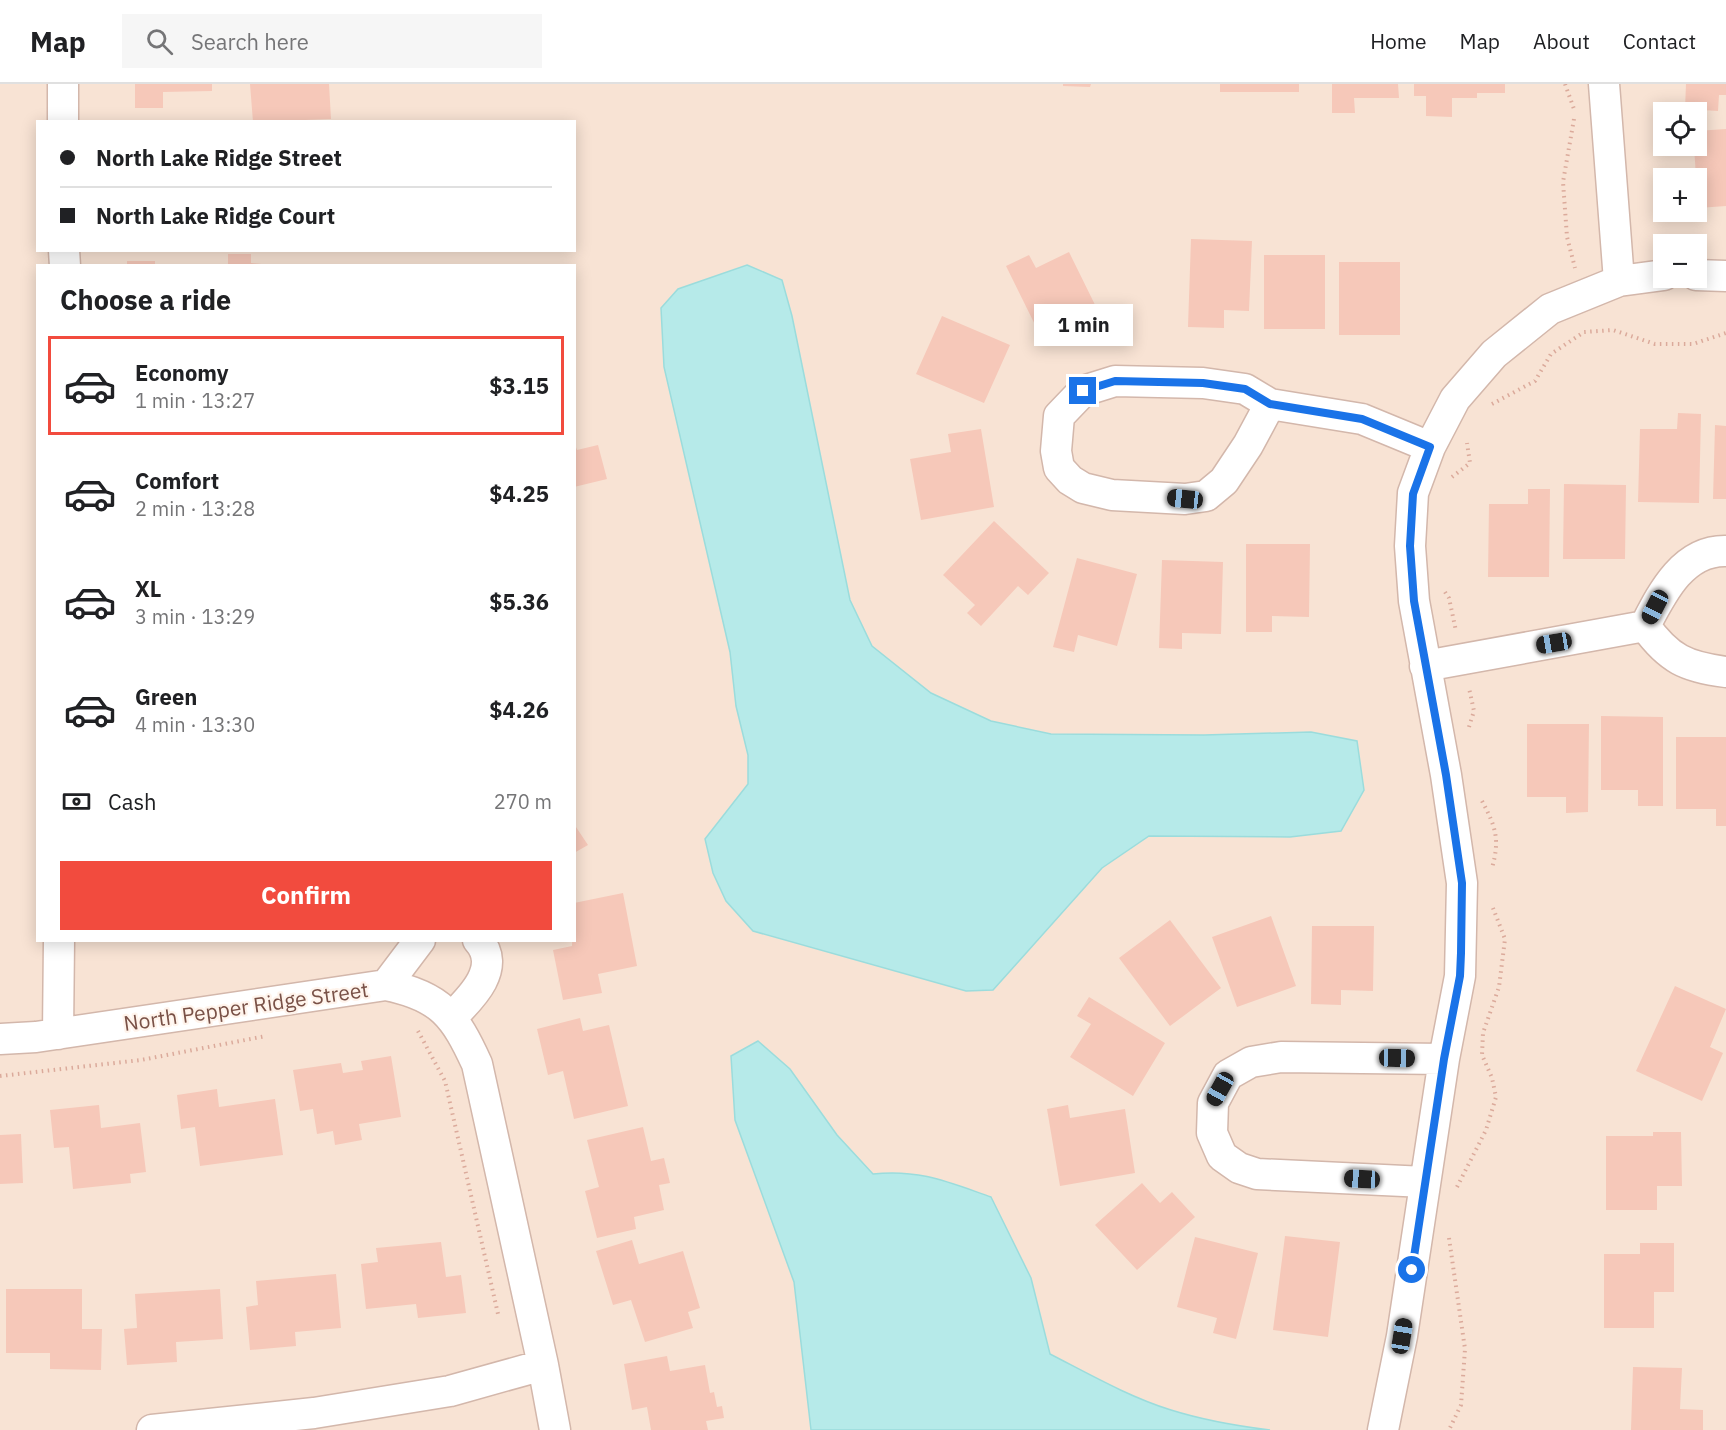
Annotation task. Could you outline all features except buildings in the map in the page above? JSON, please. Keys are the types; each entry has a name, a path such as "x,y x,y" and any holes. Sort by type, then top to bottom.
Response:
{"street":[{"path":"63,84 63,120"},
{"path":"1604,84 1619,281"},
{"path":"1707,275 1726,276"},
{"path":"1383,1430 1402,1336 1444,1059 1460,976 1462,883 1414,601 1410,546 1413,494 1430,447 1455,399 1494,354 1550,309 1619,281 1653,276"},
{"path":"1270,404 1224,481 1206,496 1185,499 1112,495 1083,488 1059,468 1056,451 1059,416 1083,391 1115,381 1203,383 1245,389 1270,404 1362,419 1430,447"},
{"path":"1645,626 1665,587 1682,569 1705,553 1726,551"},
{"path":"1425,666 1645,626"},
{"path":"1645,626 1661,649 1677,660 1705,669 1726,672"},
{"path":"58,1034 59,942"},
{"path":"386,985 418,942"},
{"path":"451,1018 476,993 483,982 486,964 484,947 480,942"},
{"name":"North Pepper Ridge Street","path":"0,1039 58,1034 386,985 429,998 460,1029 477,1064 543,1365 555,1430"},
{"path":"1425,1182 1257,1174 1239,1168 1222,1156 1212,1133 1213,1103 1228,1075 1251,1062 1281,1058 1444,1059"},
{"path":"152,1430 314,1413 439,1392 543,1365"}],"path":[{"path":"1565,84 1575,112 1563,182 1567,237 1579,296"},
{"path":"1486,406 1514,395 1535,381 1551,354 1584,332 1613,330 1655,345 1693,344 1726,333"},
{"path":"1444,483 1470,463 1466,436"},
{"path":"1441,587 1449,598 1474,711 1468,730"},
{"path":"1479,796 1494,824 1497,848 1491,870"},
{"path":"1456,1193 1459,1182 1486,1130 1496,1097 1492,1078 1482,1054 1483,1033 1499,987 1505,939 1492,899"},
{"path":"410,1026 417,1029 422,1036 445,1081 499,1317"},
{"path":"0,1076 141,1060 278,1034"},
{"path":"1447,1227 1465,1349 1461,1405 1449,1430"}],"shaded area":[{"path":"0,84 1726,84 1726,1430 0,1430"}],"water":[{"path":"747,265 782,280 792,316 850,600 872,646 931,693 991,721 1051,734 1204,735 1311,732 1357,741 1364,790 1341,831 1290,837 1149,836 1102,868 993,990 966,991 753,931 726,901 713,873 705,839 748,784 748,755 736,706 730,652 664,367 661,308 678,289"},
{"path":"758,1041 790,1069 837,1135 873,1174 919,1175 991,1197 1031,1278 1050,1354 1109,1385 1155,1405 1208,1420 1270,1430 811,1430 794,1282 735,1120 731,1056"}],"route":[{"path":"1083,391 1115,381 1203,383 1245,389 1270,404 1362,419 1430,447 1413,494 1410,546 1414,601 1446,775 1462,883 1461,953 1460,976 1444,1059 1412,1270"}]}
